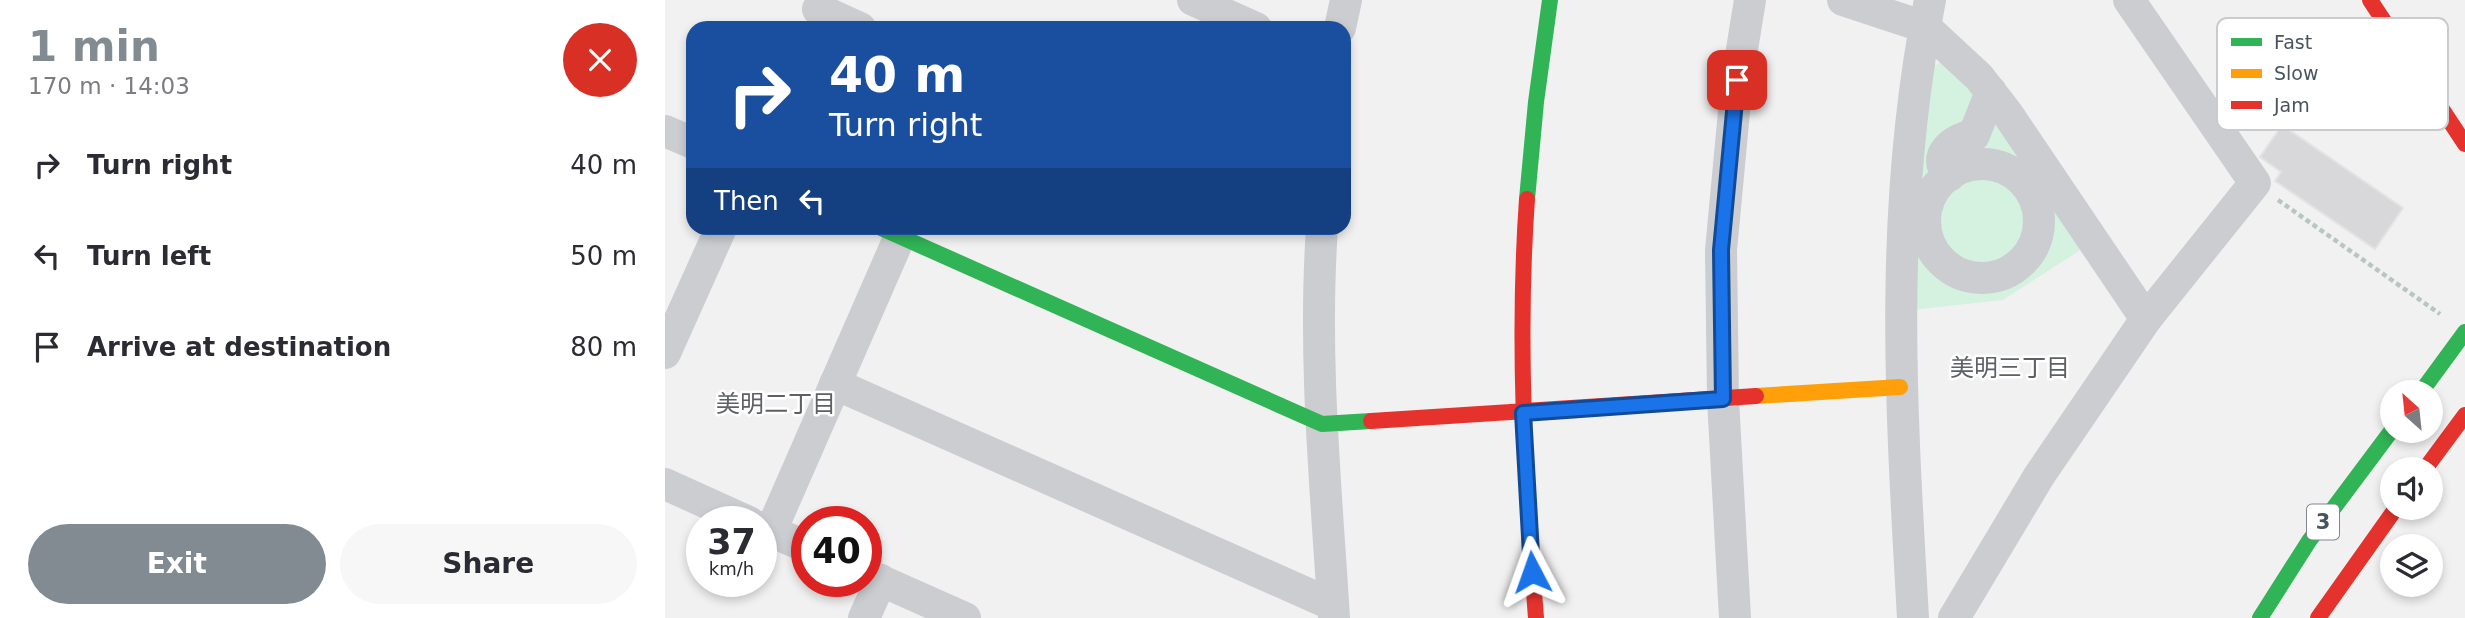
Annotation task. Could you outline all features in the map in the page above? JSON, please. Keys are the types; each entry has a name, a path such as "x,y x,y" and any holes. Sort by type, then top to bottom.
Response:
{"main road":[{"path":"1535,618 1523,413 1523,274 1529,158 1550,0"},
{"path":"2370,0 2382,18"},
{"path":"2448,118 2465,144"},
{"path":"898,235 1322,424 1900,387"},
{"path":"2430,380 2465,332"},
{"path":"2434,457 2465,415"},
{"name":"3","path":"2260,618 2309,541 2382,443"},
{"name":"3","path":"2318,618 2387,520"}],"street":[{"path":"1193,0 1240,21"},
{"path":"1342,21 1346,0"},
{"path":"1735,618 1723,399 1721,250 1737,80 1750,0"},
{"path":"1843,0 1927,13 1991,92 2146,319"},
{"path":"2129,0 2217,128"},
{"path":"816,12 841,21"},
{"path":"1913,618 1900,387 1900,275 1902,209 1911,117 1927,13"},
{"path":"1949,176 1942,169 1942,159 1947,147 1958,139 1974,135 1991,92"},
{"path":"1955,618 2039,476 2146,319 2255,183 2219,130"},
{"path":"665,131 686,141"},
{"path":"1973,165 1991,165 2008,170 2023,181 2033,195 2039,212 2039,231 2023,262 2008,273 1989,278 1969,277 1951,269 1936,256 1927,238 1925,219 1929,200 1940,183 1956,171 1973,165"},
{"path":"665,353 718,235"},
{"path":"771,506 835,384 890,235"},
{"path":"835,384 1333,611 1322,424 1317,235"},
{"path":"1900,275 1927,264 1936,256"},
{"path":"665,484 714,506"},
{"path":"882,581 965,618"},
{"path":"864,618 869,597"}],"path":[{"path":"2255,183 2465,332"}],"green space":[{"path":"1944,60 1971,86 2082,249 2003,300 1911,310 1913,222 1932,67"}],"building":[{"path":"2279,130 2289,130 2403,208 2375,249 2275,181 2281,172 2260,157"}],"traffic: fast":[{"path":"1527,199 1536,102 1550,0"},
{"path":"897,235 1322,424 1371,421"},
{"path":"2430,380 2465,332"},
{"path":"2260,618 2309,541 2382,443"}],"traffic: slow":[{"path":"1756,396 1900,387"}],"traffic: jam":[{"path":"2370,0 2382,18"},
{"path":"2448,118 2465,144"},
{"path":"1527,199 1523,304 1524,408 1536,618"},
{"path":"1371,421 1756,396"},
{"path":"2434,457 2465,415"},
{"path":"2318,618 2387,520"}],"district":[{"name":"美明三丁目","path":"2010,368"},
{"name":"美明二丁目","path":"776,404"}],"route":[{"path":"1532,572 1523,413 1723,399 1721,250 1737,80"}]}
